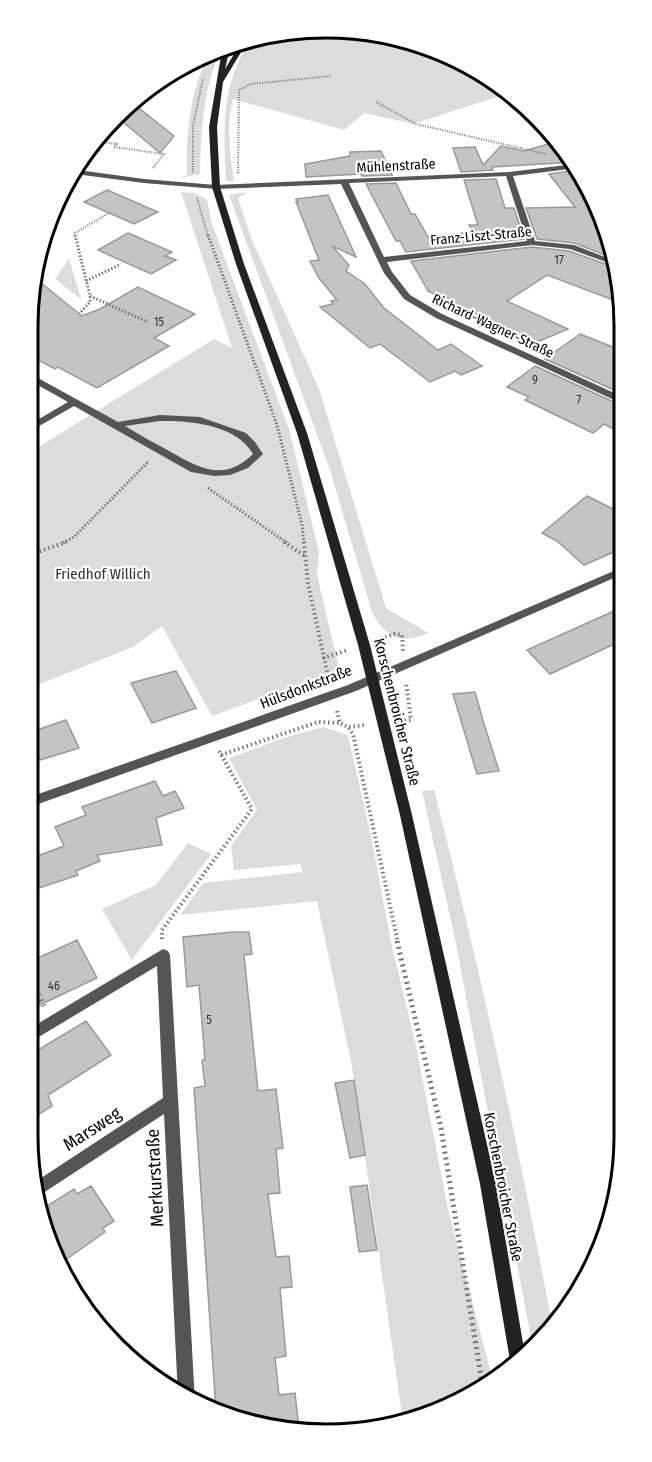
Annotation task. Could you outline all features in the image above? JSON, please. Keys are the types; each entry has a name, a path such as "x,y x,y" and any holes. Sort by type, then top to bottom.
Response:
{"main road":[{"name":"Korschenbroicher Straße","path":"220,83 239,51"},
{"name":"Korschenbroicher Straße","path":"226,56 213,127 216,187 240,264 302,433 373,679 490,1195 516,1353"}],"street":[{"name":"Mühlenstraße","path":"82,173 144,182 216,187 508,174 567,167"},
{"path":"508,174 532,243"},
{"name":"Richard-Wagner-Straße","path":"344,182 381,260 399,288 424,309 614,397"},
{"name":"Franz-Liszt-Straße","path":"381,260 532,243 572,247 607,260"},
{"path":"38,381 195,470 217,475 247,467 258,454 250,439 209,420 176,416 118,425"},
{"path":"38,423 74,402"},
{"name":"Hülsdonkstraße","path":"38,798 333,696 614,574"},
{"path":"38,1031 163,955"},
{"name":"Merkurstraße","path":"163,955 186,1388"},
{"name":"Marsweg","path":"42,1186 170,1102"}],"path":[{"path":"246,186 238,174 239,90 251,84 331,76"},
{"path":"376,102 416,124 554,156"},
{"path":"104,142 117,144 114,147 164,154 144,182"},
{"path":"75,233 109,213"},
{"path":"70,231 75,233"},
{"path":"75,233 90,296 90,302 80,314"},
{"path":"86,281 122,264"},
{"path":"90,296 148,322"},
{"path":"38,552 74,537 160,450"},
{"path":"195,470 203,485 306,557 315,624 340,723"},
{"path":"221,755 318,722 340,723 354,734 402,963 435,1102 461,1241 481,1379"},
{"path":"163,955 162,930 252,809 212,739"},
{"path":"38,995 52,1023"}],"green space":[{"path":"345,38 364,40 401,47 436,59 470,76 500,96 413,124 364,113 344,130 233,99 229,130 234,181 226,181 224,135 226,105 233,75 246,49 251,47 288,40"},
{"path":"217,59 206,96 200,174 180,178 187,175 190,113 203,65"},
{"name":"Friedhof Willich","path":"181,192 193,193 207,199 212,224 289,429 319,552 317,575 338,664 337,670 212,716 162,626 133,647 38,685 38,447 214,339 232,348"},
{"path":"248,192 238,198 252,240 319,389 386,608 428,633 418,637 395,637 383,628 372,612 330,470 229,195"},
{"path":"69,258 81,299 55,279"},
{"path":"323,727 348,735 372,841 392,947 415,1041 448,1209 491,1373 454,1395 402,1415 352,1066 317,901 180,915 203,883 303,872 300,864 234,870 231,846 257,810 229,758"},
{"path":"434,790 467,924 527,1194 551,1317 531,1339 454,934 422,791"},
{"path":"188,843 211,854 132,960 102,909 156,885"}],"building":[{"path":"138,107 174,136 160,153 122,122"},
{"path":"550,144 564,163 492,167 493,170 461,172 453,148 475,147 483,165 501,146 524,151"},
{"path":"381,151 392,175 306,177 305,164 350,156 350,152"},
{"path":"569,171 593,216 606,255 574,243 537,239 526,208 575,207 549,174"},
{"path":"496,179 505,208 514,208 524,239 406,252 400,241 396,241 366,184 396,183 411,214 415,214 428,237 473,232 469,225 478,225 464,180"},
{"path":"107,190 158,212 134,224 84,202"},
{"path":"328,195 356,257 332,246 349,265 346,271 365,284 384,308 438,350 451,344 482,366 461,375 455,371 430,382 380,344 370,348 320,307 333,304 331,301 337,300 319,278 310,261 319,260 296,199"},
{"path":"128,233 172,252 165,256 176,260 151,274 98,250"},
{"path":"532,247 569,251 608,265 613,300 547,275 507,301 568,329 535,343 428,291 411,261"},
{"path":"41,283 82,316 100,309 138,287 195,314 154,338 169,346 97,388 58,367 55,369 38,360 38,307"},
{"path":"580,334 614,347 614,390 545,359"},
{"path":"535,366 614,402 614,429 604,424 593,433 525,400 529,397 507,387"},
{"path":"587,496 614,510 614,552 584,565 557,541 542,533"},
{"path":"614,611 614,644 550,674 527,650"},
{"path":"176,671 196,708 152,723 131,683"},
{"path":"475,692 499,771 477,774 453,694"},
{"path":"66,720 79,748 40,760 38,730"},
{"path":"155,781 163,796 175,791 184,808 156,818 162,845 97,855 100,861 76,871 78,875 38,888 38,856 64,846 55,827 86,815 82,807"},
{"path":"249,932 252,954 244,955 258,1091 276,1089 283,1148 276,1149 280,1193 268,1194 276,1257 289,1256 292,1287 280,1288 286,1356 275,1358 279,1395 295,1393 298,1423 251,1415 216,1403 194,1088 205,1086 202,1060 205,1060 199,985 187,987 183,937"},
{"path":"77,940 97,978 38,1006 38,958"},
{"path":"86,1021 111,1055 48,1095 52,1106 38,1115 38,1050"},
{"path":"354,1080 365,1155 350,1158 335,1083"},
{"path":"367,1185 377,1250 359,1252 350,1187"},
{"path":"91,1186 114,1221 103,1228 105,1232 65,1260 46,1207 74,1189 77,1194"}]}
